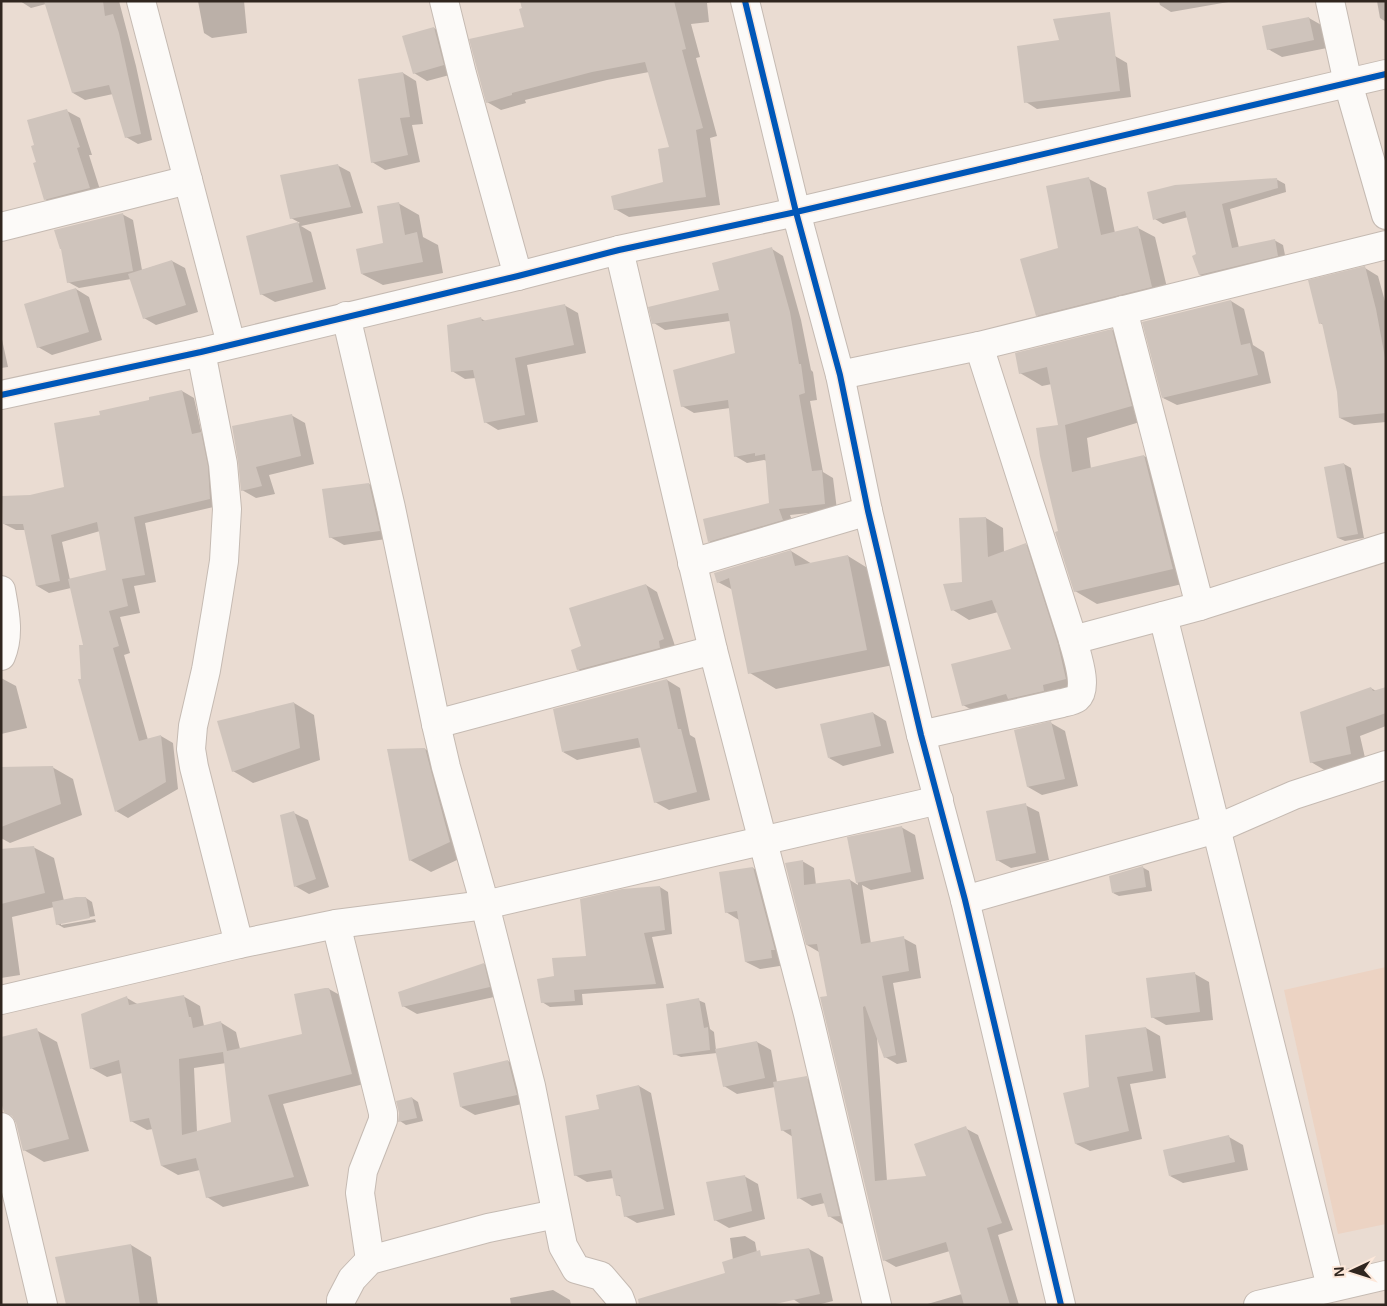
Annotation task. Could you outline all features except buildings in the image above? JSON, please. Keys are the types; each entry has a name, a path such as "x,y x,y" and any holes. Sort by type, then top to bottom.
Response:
{"street":[{"path":"141,1 231,344"},
{"path":"444,1 462,74 518,276"},
{"path":"745,1 796,212 840,375 868,511 921,734 965,900 1061,1305"},
{"path":"1330,1 1348,83 1386,215"},
{"path":"1,395 201,352 619,250 796,212 1386,74"},
{"path":"1,227 188,180"},
{"path":"840,375 979,346 1090,320 1123,310 1386,245"},
{"path":"619,250 713,650 808,1014 878,1305"},
{"path":"1123,310 1200,606"},
{"path":"346,316 391,508 446,767 485,904 531,1086 563,1246 576,1269 601,1276 619,1297 622,1305"},
{"path":"921,734 1062,703 1077,698 1081,691 1082,680 1073,640 979,346"},
{"path":"201,352 223,464 227,509 223,569 206,670 193,726 191,749 240,944"},
{"path":"692,563 868,511"},
{"path":"1073,640 1200,606 1386,547"},
{"path":"1,590 6,622 5,643 1,656"},
{"path":"1163,616 1331,1288"},
{"path":"436,724 713,650"},
{"path":"965,900 1216,829 1294,795 1386,765"},
{"path":"1,1000 240,944 336,924 485,904 939,800"},
{"path":"336,924 384,1113 363,1171 360,1193 370,1260"},
{"path":"1,1127 43,1305"},
{"path":"341,1305 340,1300 352,1279 370,1260 488,1228 556,1214"},
{"path":"1258,1305 1386,1274"}],"shaded area":[{"path":"1386,967 1386,1224 1338,1234 1284,990"}],"cycle path":[{"path":"745,1 796,212 840,375 868,511 921,735 965,900 1061,1305"},
{"path":"1,395 201,352 619,250 796,212 1386,74"}]}
